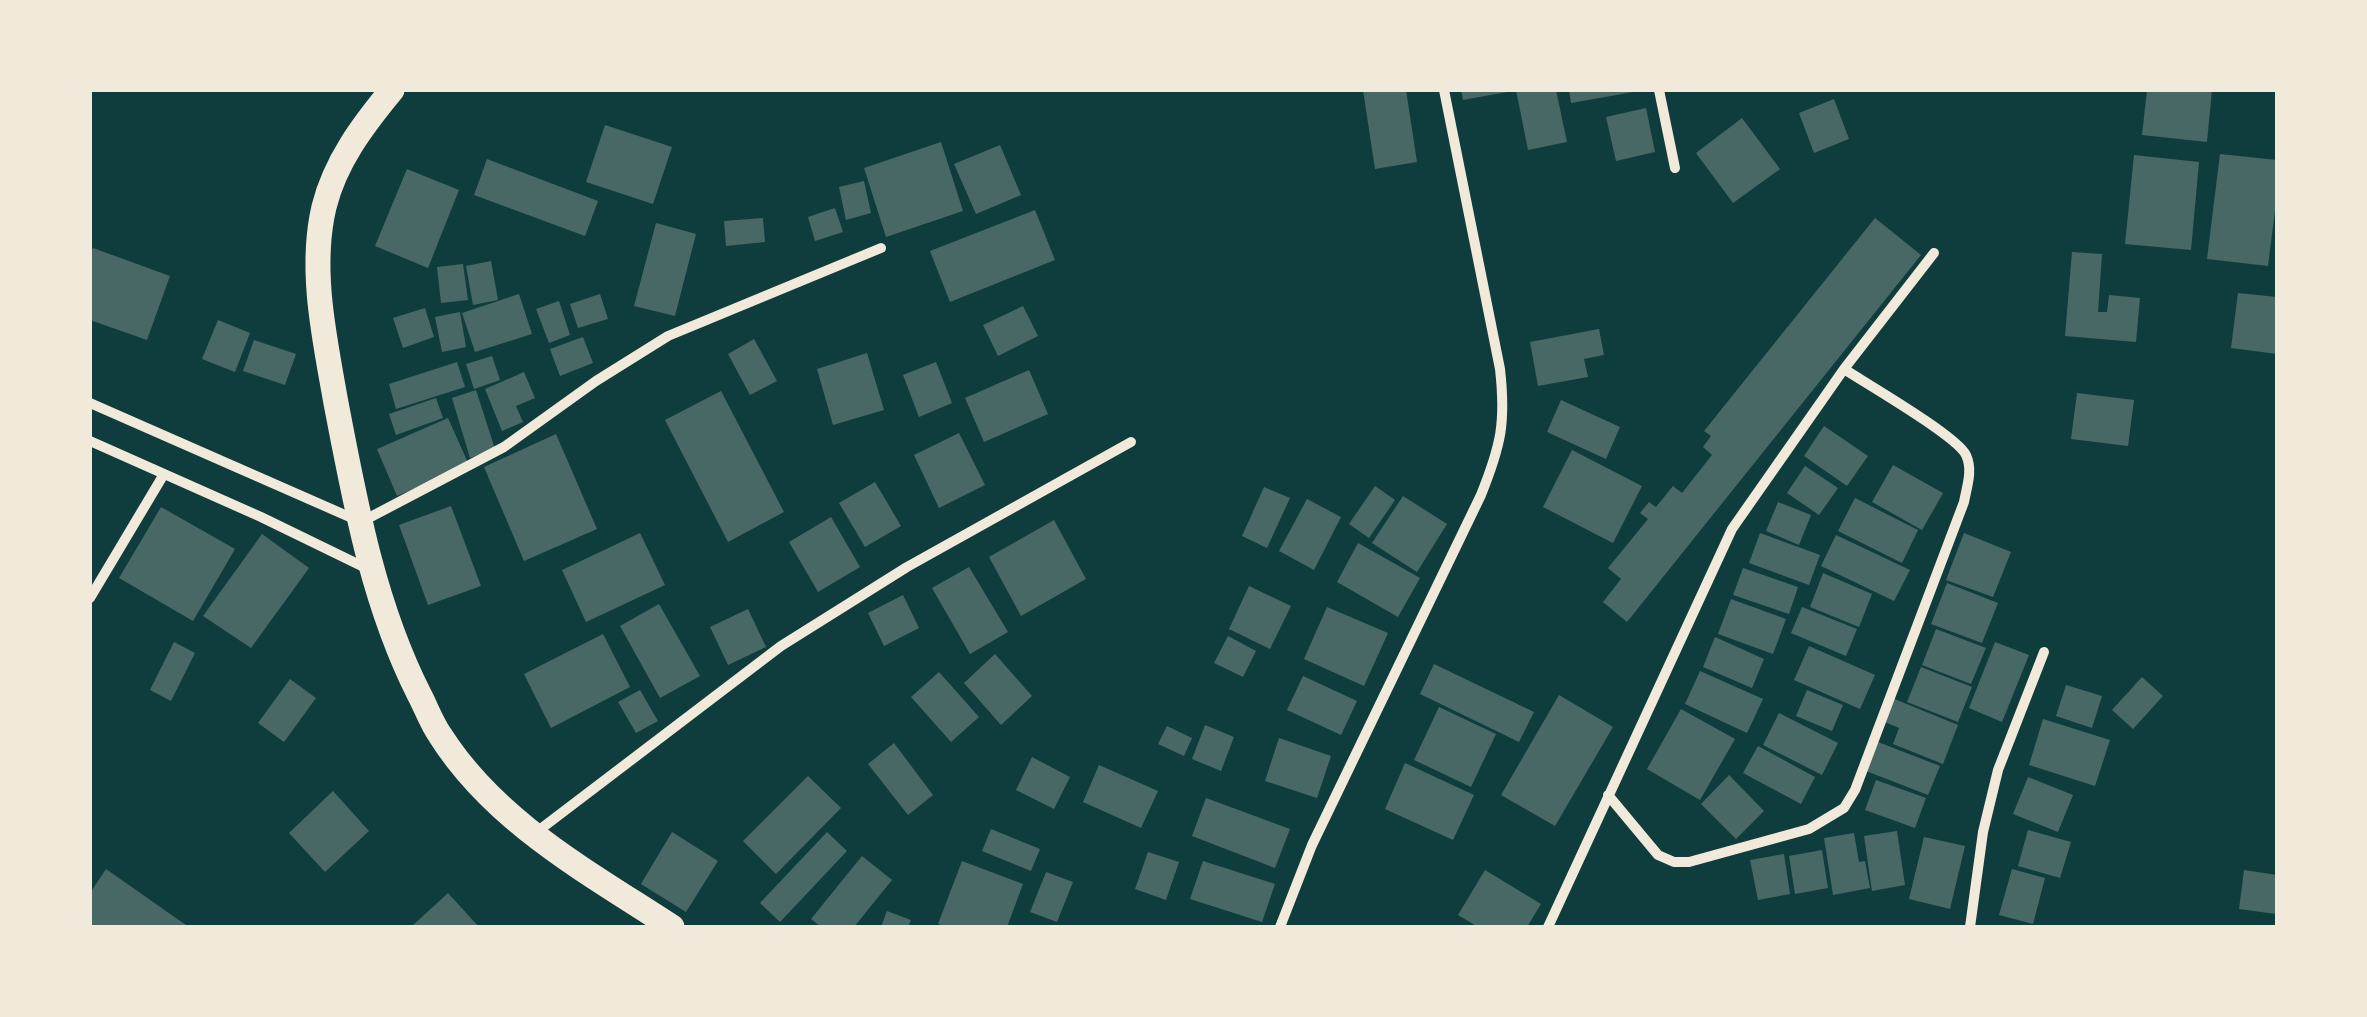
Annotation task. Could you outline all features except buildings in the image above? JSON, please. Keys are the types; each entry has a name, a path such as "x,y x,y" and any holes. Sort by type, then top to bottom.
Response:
{"highway":[{"path":"392,90 367,120 340,165 324,207 318,252 332,377 371,570 401,658 440,734 472,776 533,835 672,927"}],"street":[{"path":"1280,927 1312,845 1481,495 1503,429 1500,369 1444,90"},
{"path":"1659,90 1675,168"},
{"path":"90,402 361,522 504,447 596,381 668,336 881,248"},
{"path":"1548,927 1732,528 1844,369 1934,252"},
{"path":"1608,795 1658,855 1674,862 1690,862 1809,830 1844,808 1855,790 1964,502 1970,472 1966,454 1949,438 1844,369"},
{"path":"90,440 371,570"},
{"path":"533,835 781,646 907,567 1131,442"},
{"path":"90,598 164,474"},
{"path":"1970,927 1983,832 1998,770 2044,652"}]}
